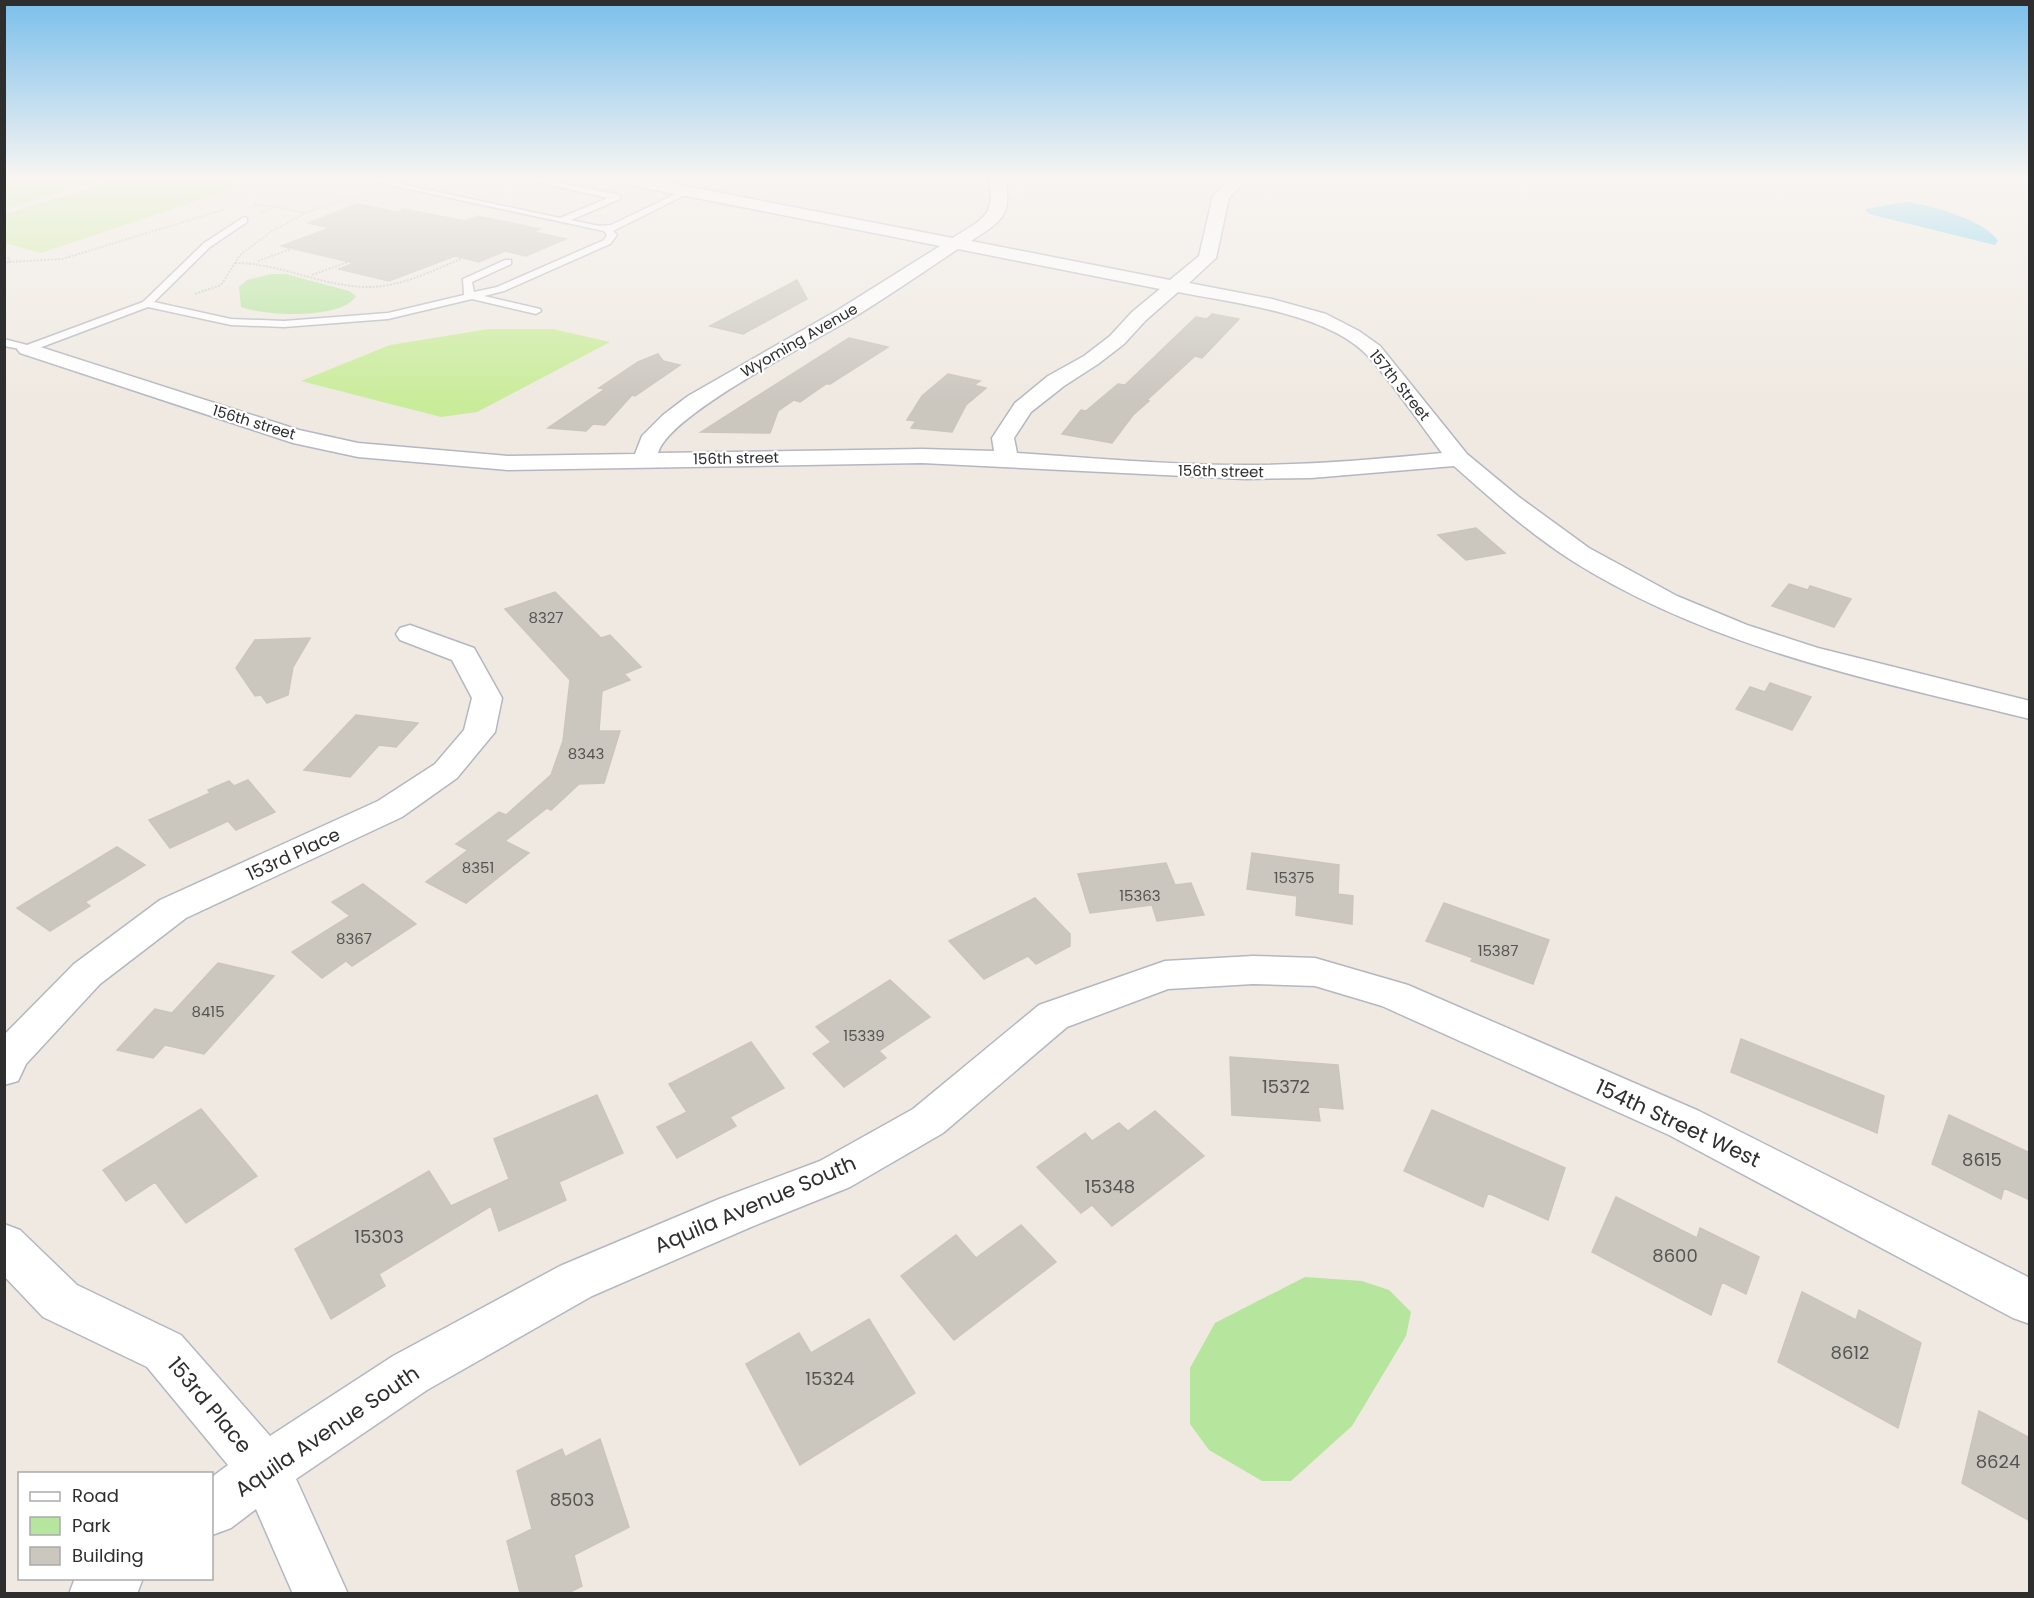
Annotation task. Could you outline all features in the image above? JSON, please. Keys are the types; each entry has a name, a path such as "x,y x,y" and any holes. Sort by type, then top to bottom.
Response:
{"street":[{"name":"Wyoming Avenue","path":"645,459 650,441 670,420 696,401 845,314 939,254"},
{"name":"157th Street","path":"1009,254 1272,305 1319,318 1352,335 1373,350 1459,459 1510,501 1580,554 1667,602 1737,631 1808,654 2030,710"},
{"path":"1007,459 1003,438 1023,408 1056,381 1091,360 1117,340 1140,316 1207,258 1208,254"},
{"name":"156th street","path":"16,346 293,436 357,450 507,463 922,456 1245,472 1311,471 1459,459"},
{"name":"153rd Place","path":"4,1069 9,1056 87,974 173,909 390,809 446,771 479,732 488,698 464,654 410,634"},
{"name":"Aquila Avenue South","path":"213,1508 265,1470 410,1373 576,1281 735,1213 835,1174 917,1127 1053,1016 1165,975 1253,970 1315,972"},
{"name":"154th Street West","path":"1315,972 1394,995 1684,1122 2030,1302"},
{"name":"153rd Place","path":"4,1244 60,1301 164,1351 265,1470 321,1593"},
{"path":"96,1593 113,1580"}],"lane":[{"path":"16,346 147,304 198,254"},
{"path":"147,304 231,322 284,324 388,316 500,289 581,254"},
{"path":"469,295 467,281 508,262"},
{"path":"469,295 536,311"}],"path":[{"path":"235,263 257,261 278,254"},
{"path":"311,275 371,254"},
{"path":"4,257 10,258 9,262 4,263"},
{"path":"257,261 356,286 377,287 406,280 462,258"}],"green space":[{"path":"272,274 286,274 349,291 356,296 348,304 335,309 302,314 284,314 241,307 239,287 247,280"},
{"path":"489,329 553,329 610,342 477,412 441,417 301,381 390,345"},
{"path":"1305,1277 1362,1281 1389,1290 1411,1312 1406,1336 1352,1426 1291,1481 1262,1481 1209,1450 1190,1424 1190,1368 1215,1323"}],"building":[{"path":"314,254 499,254 479,262 455,256 389,281 339,269 354,263"},
{"path":"797,280 807,299 743,334 710,326"},
{"path":"1212,314 1239,319 1202,358 1195,356 1147,400 1149,401 1133,415 1112,443 1062,434 1081,410 1086,411 1118,384 1125,385 1196,317 1207,319"},
{"path":"849,338 888,347 800,402 794,400 778,411 770,433 701,432"},
{"path":"658,354 663,361 680,365 635,396 632,395 605,425 593,424 586,431 548,428 605,389 599,388 638,362"},
{"path":"948,374 980,381 974,385 986,388 966,405 952,432 911,428 916,421 907,420 922,396"},
{"path":"1476,528 1505,553 1466,560 1438,535"},
{"path":"1789,584 1808,590 1810,586 1851,599 1834,627 1772,606"},
{"path":"555,592 601,638 610,635 641,667 624,674 630,680 602,691 599,731 620,731 604,783 579,784 551,810 547,808 505,841 529,853 466,903 426,882 468,850 456,844 499,812 506,815 551,775 563,741 570,680 505,609"},
{"path":"310,638 293,667 288,695 267,703 261,695 255,696 236,668 255,640"},
{"path":"1770,683 1811,697 1792,730 1736,709 1750,687 1765,692"},
{"path":"356,715 418,723 396,747 379,745 350,777 304,770"},
{"path":"248,780 275,812 236,830 228,821 170,848 149,820 210,793 208,790 229,781 234,786"},
{"path":"117,847 145,865 85,902 90,906 50,931 17,908"},
{"path":"1252,853 1339,865 1338,894 1353,896 1352,924 1296,915 1297,896 1247,889"},
{"path":"1166,863 1175,885 1191,883 1204,915 1157,921 1152,905 1090,913 1078,874"},
{"path":"363,884 416,924 352,966 346,961 322,978 292,952 350,916 332,902"},
{"path":"1035,898 1070,934 1070,946 1036,964 1028,956 984,979 949,941"},
{"path":"1444,903 1549,940 1533,984 1426,941"},
{"path":"218,963 274,976 204,1054 165,1045 153,1058 117,1050 155,1009 172,1013"},
{"path":"890,980 930,1017 879,1051 886,1058 844,1087 813,1054 831,1042 816,1027"},
{"path":"1741,1039 1884,1096 1877,1133 1731,1072"},
{"path":"751,1042 784,1088 730,1117 736,1126 677,1158 657,1127 687,1112 669,1084"},
{"path":"1230,1057 1338,1065 1343,1109 1318,1107 1320,1121 1232,1115"},
{"path":"597,1095 623,1153 559,1182 566,1200 499,1231 491,1206 379,1274 385,1286 331,1319 295,1249 429,1171 451,1206 509,1179 494,1139"},
{"path":"201,1109 257,1176 186,1223 155,1182 126,1201 103,1170"},
{"path":"1432,1110 1565,1168 1548,1220 1488,1193 1483,1207 1404,1171"},
{"path":"1155,1111 1204,1156 1112,1226 1092,1205 1081,1213 1037,1167 1085,1133 1092,1141 1119,1123 1128,1131"},
{"path":"1949,1115 2030,1153 2030,1200 2004,1188 2001,1199 1932,1164"},
{"path":"1616,1197 1697,1238 1700,1228 1759,1257 1746,1294 1722,1282 1711,1315 1592,1252"},
{"path":"1021,1225 1056,1262 954,1340 901,1276 956,1235 976,1258"},
{"path":"1802,1292 1856,1320 1859,1310 1921,1343 1898,1428 1778,1362"},
{"path":"869,1319 915,1393 800,1465 746,1364 799,1333 811,1353"},
{"path":"1979,1411 2030,1438 2030,1521 1962,1483"},
{"path":"600,1439 629,1527 574,1555 582,1586 568,1593 520,1593 507,1541 532,1529 517,1471 562,1449 565,1457"}]}
